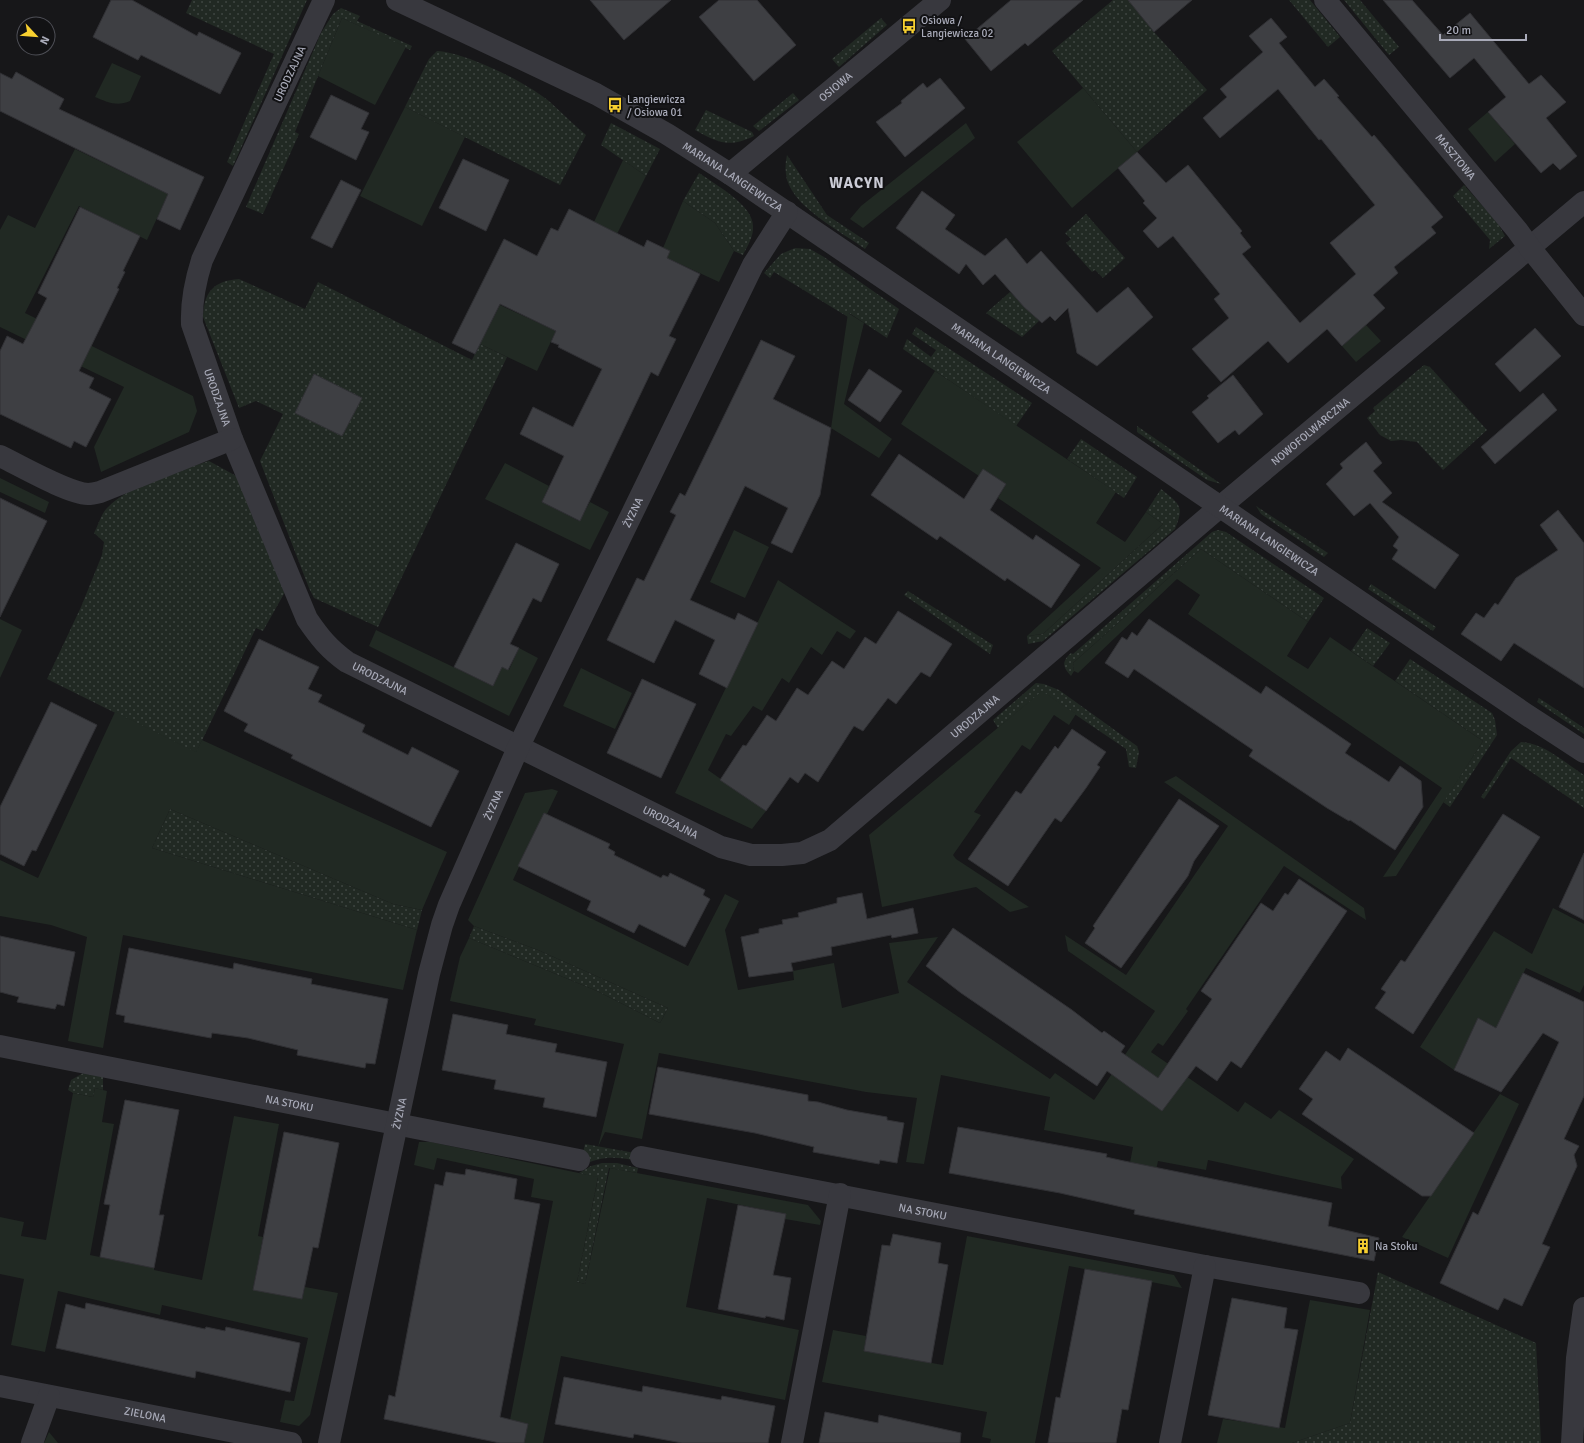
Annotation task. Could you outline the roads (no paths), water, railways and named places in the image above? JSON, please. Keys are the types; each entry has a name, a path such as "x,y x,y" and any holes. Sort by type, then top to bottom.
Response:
{"street":[{"name":"URODZAJNA","path":"324,0 202,260 194,285 191,306 192,324 232,439 308,619 321,640 331,650 347,662 518,748 721,847 751,855 802,853 830,840 1038,664"},
{"name":"MARIANA LANGIEWICZA","path":"397,0 596,94 667,134 787,212 1524,713 1584,752"},
{"name":"OSIOWA","path":"730,174 940,0"},
{"name":"MASZTOWA","path":"1325,0 1518,230 1530,248 1584,315"},
{"name":"NOWOFOLWARCZNA","path":"1038,664 1221,506 1584,202"},
{"name":"ŻYZNA","path":"329,1443 429,974 449,905 518,748 753,265 787,212"},
{"path":"0,456 64,487 79,493 90,494 100,492 232,439"},
{"name":"NA STOKU","path":"0,1046 579,1160"},
{"name":"NA STOKU","path":"641,1157 840,1194 1205,1266 1359,1293"},
{"path":"792,1443 840,1194"},
{"path":"1170,1443 1205,1266"},
{"path":"1572,1443 1577,1358 1584,1308"},
{"name":"ZIELONA","path":"0,1386 49,1396 208,1436 291,1443"},
{"path":"32,1443 49,1396"}],"place":[{"name":"Osiowa / Langiewicza 02","path":"909,26"},
{"name":"Langiewicza / Osiowa 01","path":"615,105"},
{"name":"Na Stoku","path":"1363,1246"}],"district":[{"name":"WACYN","path":"857,183"}]}
